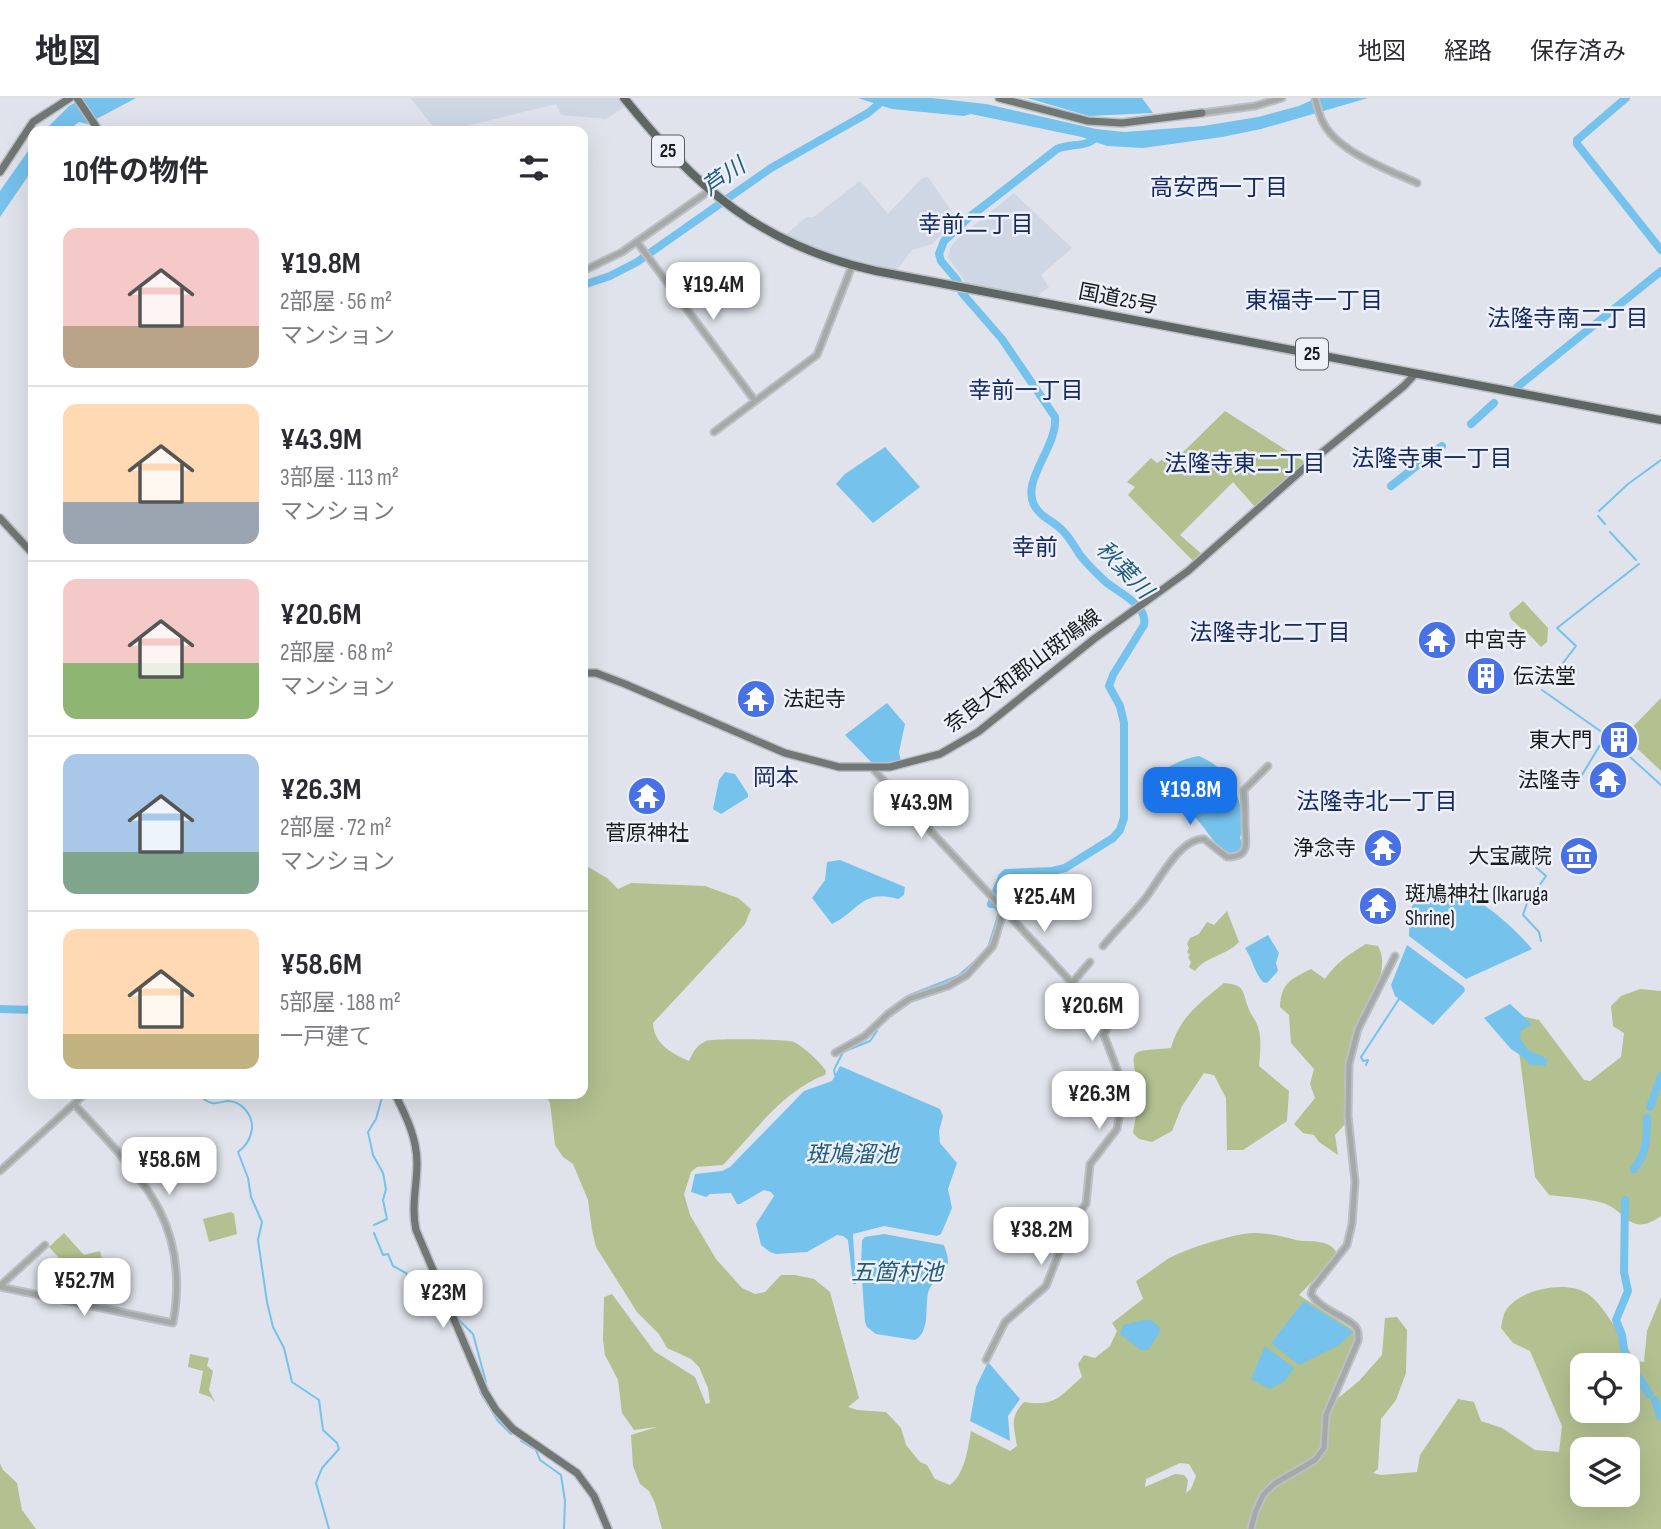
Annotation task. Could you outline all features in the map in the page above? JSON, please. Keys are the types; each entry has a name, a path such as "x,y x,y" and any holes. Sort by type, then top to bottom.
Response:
{"highway":[{"name":"国道25号","path":"624,98 670,154 727,205 789,242 852,266 1661,420"}],"main road":[{"path":"30,126 70,98"},
{"path":"77,98 96,126"},
{"path":"999,98 1088,121 1122,122 1202,113"},
{"path":"0,172 28,130"},
{"name":"奈良大和郡山斑鳩線","path":"588,673 596,673 625,684 785,753 839,767 873,769 899,766 940,754 968,738 1014,705 1138,606 1205,558 1415,374"},
{"path":"0,518 28,549"},
{"path":"398,1099 408,1121 415,1148 416,1174 412,1204 416,1230 485,1392 507,1424 581,1477 596,1499 608,1529"}],"street":[{"path":"1202,113 1255,106 1282,98"},
{"path":"1315,98 1320,117 1331,134 1367,159 1417,183"},
{"path":"588,269 637,242 709,191"},
{"path":"637,242 755,401"},
{"path":"714,432 817,355 852,266"},
{"path":"1103,946 1144,900 1160,873 1194,840 1205,838 1227,857 1237,856 1243,851 1247,841 1244,790 1268,766"},
{"path":"873,769 1072,983 1090,962"},
{"path":"835,1053 865,1036 909,999 948,986 967,975 993,946 1004,910"},
{"path":"1251,1529 1263,1495 1274,1484 1315,1460 1324,1448 1326,1415 1358,1341 1354,1324 1327,1310 1311,1294 1312,1288 1347,1245 1352,1224 1355,1182 1348,1116 1349,1064 1358,1029 1395,956"},
{"path":"986,1360 1005,1322 1046,1286 1071,1223 1086,1204 1090,1164 1116,1129 1119,1117 1118,1072 1104,1035 1116,1009 1116,990"},
{"path":"0,1171 80,1099"},
{"path":"0,1286 173,1323 177,1270 170,1233 162,1212 137,1172 74,1104"},
{"path":"0,1286 45,1245"}],"shaded area":[{"path":"410,98 620,98 626,106 606,119 561,115 556,104 466,126 433,126"},
{"path":"928,177 957,219 932,244 912,250 896,271 845,260 785,235 807,217 814,217 860,181 888,214 922,178"},
{"path":"1014,193 1072,248 1041,275 1049,287 1035,298 966,283 948,257 956,240"}],"green space":[{"path":"1225,411 1305,462 1255,507 1233,482 1180,535 1203,555 1194,562 1128,495 1135,487 1127,482 1151,458 1157,463 1166,457 1172,463"},
{"path":"1523,601 1548,628 1547,642 1541,647 1511,619 1509,613"},
{"path":"1661,698 1661,771 1624,736"},
{"path":"588,867 607,878 618,889 631,883 705,886 738,898 751,909 745,924 653,1023 660,1042 689,1061 698,1047 711,1040 789,1041 802,1047 826,1071 825,1075 795,1091 782,1102 723,1165 697,1167 691,1172 684,1194 690,1215 716,1259 742,1288 755,1294 765,1292 781,1275 795,1275 814,1279 830,1292 859,1398 848,1407 886,1412 901,1428 906,1445 920,1462 927,1465 935,1479 950,1485 955,1480 965,1460 971,1431 1010,1451 1017,1446 1014,1417 1019,1408 1024,1402 1051,1401 1082,1377 1078,1364 1084,1355 1095,1358 1110,1346 1117,1331 1112,1323 1143,1299 1136,1281 1166,1260 1184,1252 1234,1236 1259,1233 1325,1243 1338,1255 1299,1295 1363,1338 1337,1399 1359,1381 1382,1355 1385,1318 1397,1317 1407,1330 1406,1373 1396,1400 1381,1419 1378,1469 1373,1473 1381,1475 1417,1472 1420,1455 1458,1399 1474,1402 1481,1421 1502,1428 1535,1450 1559,1452 1562,1426 1530,1351 1513,1343 1501,1328 1505,1312 1511,1304 1531,1292 1544,1289 1568,1287 1588,1294 1601,1307 1631,1353 1570,1353 1570,1423 1640,1423 1640,1362 1644,1362 1647,1331 1661,1297 1661,1529 662,1529 655,1503 649,1491 640,1484 633,1466 631,1435 657,1427 634,1430 622,1413 618,1380 605,1355 604,1297 612,1294 654,1351 695,1377 706,1404 710,1403 708,1388 699,1367 691,1359 667,1348 659,1334 637,1312 596,1247 588,1200 573,1164 563,1157 555,1145 548,1099 588,1099","holes":["1180,1463 1189,1464 1196,1476 1191,1489 1186,1493 1188,1480 1184,1475 1175,1474 1145,1487 1146,1479"]},
{"path":"1227,911 1239,942 1195,971 1189,967 1191,962 1187,944 1190,938 1199,934 1207,922 1214,925"},
{"path":"1366,944 1378,946 1382,958 1381,971 1378,986 1346,1066 1345,1124 1335,1135 1338,1155 1319,1142 1314,1135 1303,1133 1294,1124 1315,1098 1310,1084 1314,1069 1291,1043 1289,1015 1280,1007 1281,999 1285,987 1293,979 1311,969 1325,979 1343,959"},
{"path":"1224,983 1242,989 1257,1024 1260,1041 1259,1066 1289,1091 1287,1121 1243,1150 1227,1150 1226,1098 1214,1075 1204,1073 1182,1106 1172,1131 1152,1142 1139,1139 1133,1133 1138,1099 1135,1054 1146,1050 1171,1048 1185,1019"},
{"path":"1640,989 1661,991 1661,1216 1651,1222 1635,1224 1603,1203 1549,1195 1535,1177 1516,1027 1520,1016 1539,1020 1584,1080 1590,1081 1621,1057 1624,1033 1613,1026 1611,1006 1621,996"},
{"path":"231,1212 234,1214 237,1234 209,1242 203,1219"},
{"path":"64,1233 84,1255 100,1251 105,1270 100,1272 99,1303 74,1297 77,1278 49,1247"},
{"path":"190,1354 209,1358 207,1366 213,1371 209,1390 215,1402 199,1393 203,1371 188,1367"},
{"path":"0,1463 3,1470 17,1483 22,1510 36,1529 0,1529"}],"water":[{"path":"83,98 136,98 87,124 79,122 74,126 49,126 69,106"},
{"path":"858,98 932,98 986,104 1096,129 1124,132 1203,126 1258,117 1299,106 1316,98 1368,98 1261,129 1143,148 1107,146 1082,137 971,114 964,116 892,109"},
{"path":"1027,98 1142,98 1153,113 1089,116"},
{"path":"28,151 28,176 0,217 0,191"},
{"path":"885,447 920,487 873,523 836,484 845,474"},
{"path":"887,703 905,724 899,752 901,762 873,764 845,735"},
{"path":"1199,756 1221,770 1235,790 1241,813 1240,839 1244,843 1238,853 1224,853 1193,815 1165,795 1157,783 1158,776 1168,767"},
{"path":"725,772 735,774 748,797 721,814 713,809 719,780"},
{"path":"840,860 905,887 904,895 898,899 886,896 868,899 832,924 812,898 825,880 827,862"},
{"path":"1438,884 1451,887 1477,900 1513,929 1532,949 1466,979 1409,936 1410,912 1419,887"},
{"path":"1268,935 1279,953 1276,963 1278,971 1267,983 1260,978 1245,948"},
{"path":"1407,945 1464,987 1465,991 1433,1025 1395,996 1391,985"},
{"path":"1510,1004 1532,1024 1521,1031 1520,1038 1528,1050 1548,1059 1545,1066 1529,1064 1511,1049 1484,1018"},
{"name":"斑鳩溜池","path":"840,1066 940,1109 943,1116 939,1131 940,1143 957,1163 948,1189 952,1208 941,1234 937,1236 884,1226 853,1234 856,1284 853,1284 848,1240 843,1236 837,1235 807,1252 776,1254 761,1245 756,1224 774,1196 771,1192 764,1190 737,1204 731,1193 710,1194 706,1197 691,1192 695,1174 722,1171 730,1167 804,1091 832,1081"},
{"name":"五箇村池","path":"884,1234 944,1245 947,1253 947,1267 928,1293 925,1326 915,1340 876,1334 865,1322 862,1240 865,1237"},
{"path":"1304,1301 1353,1332 1339,1345 1299,1365 1271,1343"},
{"path":"1151,1320 1160,1328 1148,1350 1141,1350 1120,1334 1123,1325"},
{"path":"1265,1346 1294,1368 1285,1381 1270,1389 1251,1379"},
{"path":"988,1362 1020,1399 1008,1416 1010,1441 970,1421 976,1387"}],"waterway":[{"name":"芦川","path":"588,283 637,262 771,168 868,113 886,98"},
{"path":"1626,98 1577,140 1577,144 1661,250"},
{"name":"秋葉川","path":"991,904 1006,873 1065,868 1113,838 1120,830 1124,818 1124,723 1120,706 1109,686 1144,625 1144,618 1137,606 1107,583 1080,555 1064,532 1036,508 1032,487 1051,441 1055,417 1002,339 962,293 957,280 941,261 939,254 944,241 967,219 1057,149 1088,143 1096,137"},
{"path":"1517,387 1661,271"},
{"path":"1471,424 1494,403"},
{"path":"1391,486 1442,446"},
{"path":"1599,511 1628,484 1661,460"},
{"path":"1598,516 1605,524"},
{"path":"1610,532 1636,560"},
{"path":"1563,663 1576,646 1557,628 1639,564"},
{"path":"1542,690 1606,735 1573,790"},
{"path":"1607,736 1661,785"},
{"path":"1529,861 1546,876 1527,903 1523,915 1539,932 1541,941"},
{"name":"秋葉川","path":"988,948 999,912 991,904"},
{"name":"秋葉川","path":"885,1012 910,995 958,976 982,955"},
{"path":"1366,1065 1368,1060 1363,1061 1361,1057 1399,999"},
{"name":"芦川","path":"0,1009 28,1010"},
{"name":"秋葉川","path":"835,1075 834,1070 843,1052 870,1041 877,1031"},
{"path":"1650,1107 1661,1076"},
{"path":"203,1099 216,1103 229,1101 238,1104 246,1110 251,1119 250,1136 238,1152 248,1178 251,1197 262,1222 258,1240 273,1327 284,1348 292,1382 319,1400 323,1430 337,1443 339,1449 322,1468 316,1483 329,1529"},
{"path":"374,1225 387,1219 383,1200 386,1189 383,1173 373,1155 368,1132 376,1119 382,1099"},
{"path":"1634,1169 1642,1157 1647,1118"},
{"path":"1625,1200 1624,1272 1628,1291 1616,1320 1622,1335 1625,1356 1649,1394"},
{"path":"374,1233 383,1255 388,1254 393,1266 406,1273 413,1291 445,1310"},
{"path":"457,1318 473,1334 486,1382"},
{"path":"480,1392 498,1421 511,1434"},
{"path":"1655,1400 1660,1416"},
{"path":"521,1441 536,1450 540,1460 561,1475 565,1501 564,1529"}],"place":[{"name":"中宮寺","path":"1437,640"},
{"name":"伝法堂","path":"1486,676"},
{"name":"法起寺","path":"756,699"},
{"name":"東大門","path":"1619,740"},
{"name":"法隆寺","path":"1608,780"},
{"name":"菅原神社","path":"647,796"},
{"name":"浄念寺","path":"1383,848"},
{"name":"大宝蔵院","path":"1579,856"},
{"name":"斑鳩神社 (Ikaruga Shrine)","path":"1378,906"}],"district":[{"name":"高安西一丁目","path":"1219,188"},
{"name":"幸前二丁目","path":"976,225"},
{"name":"東福寺一丁目","path":"1314,301"},
{"name":"法隆寺南二丁目","path":"1568,319"},
{"name":"幸前一丁目","path":"1026,391"},
{"name":"法隆寺東一丁目","path":"1432,459"},
{"name":"法隆寺東二丁目","path":"1245,464"},
{"name":"幸前","path":"1035,548"},
{"name":"法隆寺北二丁目","path":"1270,633"},
{"name":"岡本","path":"776,778"},
{"name":"法隆寺北一丁目","path":"1377,802"}]}
